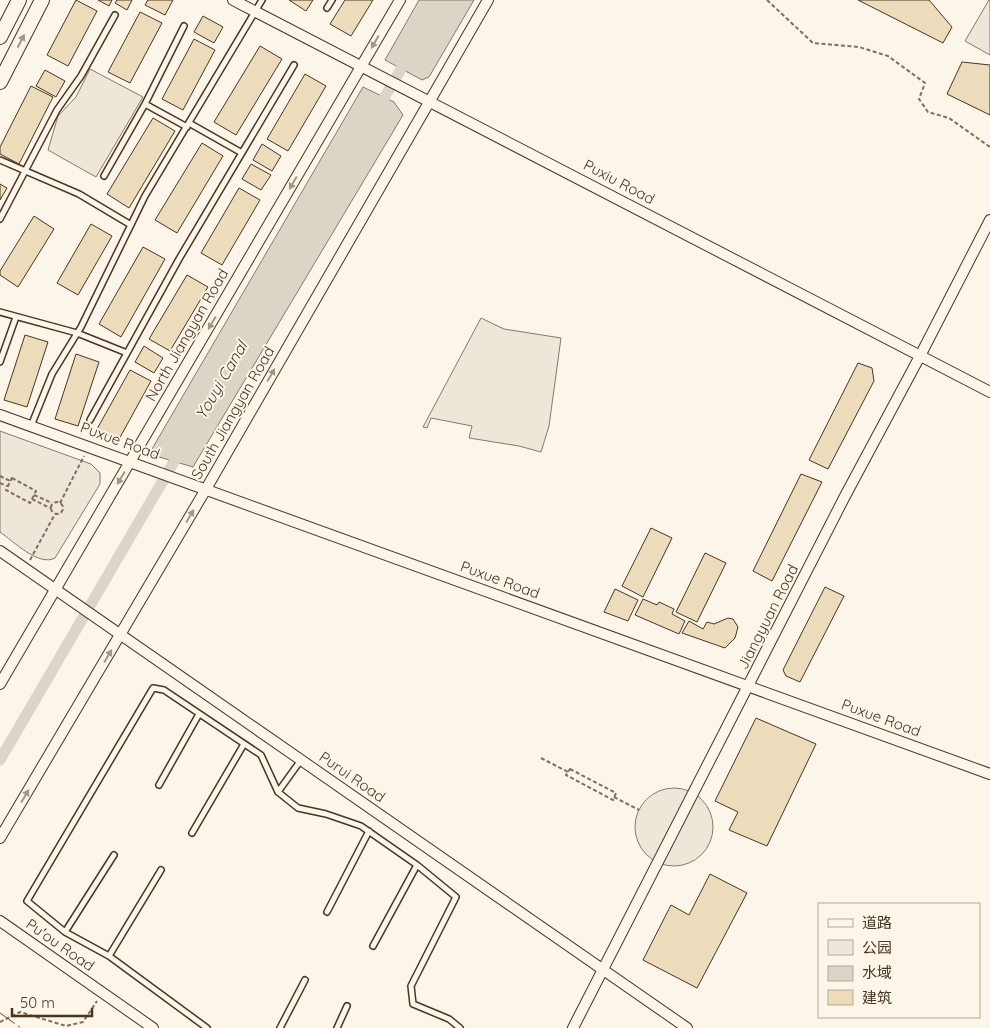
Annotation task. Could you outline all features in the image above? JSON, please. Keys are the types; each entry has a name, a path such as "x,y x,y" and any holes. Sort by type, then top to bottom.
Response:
{"street":[{"path":"0,37 19,0"},
{"path":"0,82 42,0"},
{"name":"Puxiu Road","path":"233,0 990,392"},
{"name":"North Jiangyan Road","path":"0,684 400,0"},
{"name":"South Jiangyan Road","path":"0,838 206,489 488,0"},
{"name":"Jiangyuan Road","path":"573,1028 844,498 990,220"},
{"name":"Puxue Road","path":"0,414 990,774"},
{"name":"Purui Road","path":"0,551 687,1028"},
{"name":"Pu'ou Road","path":"0,921 153,1028"}],"lane":[{"path":"32,426 52,374 77,333 131,225 262,0"},
{"path":"327,8 332,0"},
{"path":"0,219 57,110 81,76 115,15"},
{"path":"104,176 145,104 184,26"},
{"path":"90,420 294,65"},
{"path":"145,104 242,153"},
{"path":"0,160 73,191 131,225"},
{"path":"0,312 77,333 127,353"},
{"path":"0,362 16,317"},
{"path":"207,1028 109,956 64,932 27,901 153,688 164,690 262,755 278,792 298,808 326,814 361,826 418,865 456,897 411,986 413,1004 449,1019 460,1028"},
{"path":"159,785 199,714"},
{"path":"192,833 244,744"},
{"path":"278,792 302,760"},
{"path":"327,912 369,832"},
{"path":"64,932 114,855"},
{"path":"373,946 418,865"},
{"path":"109,956 161,870"},
{"path":"280,1028 306,980"},
{"path":"337,1028 347,1006"}],"path":[{"path":"767,0 813,43 859,47 888,56 925,83 919,99 928,112 949,118 990,147"},
{"path":"25,568 54,514 62,511 60,503 89,446"},
{"path":"0,476 10,481"},
{"path":"12,478 36,490 30,503 6,490 10,481 12,478"},
{"path":"0,483 8,487"},
{"path":"34,495 53,503 60,503"},
{"path":"32,499 51,508 54,514"},
{"path":"51,508 53,503"},
{"path":"541,758 568,772"},
{"path":"568,772 570,769 616,794 614,797"},
{"path":"568,772 566,775 613,800 614,797"},
{"path":"614,797 639,810"},
{"path":"0,1022 20,1012 66,1026 83,1022 103,994"}],"green space":[{"path":"90,69 143,97 96,177 48,150 58,116 76,97"},
{"path":"481,318 504,329 561,338 549,426 541,452 519,446 469,438 472,426 431,418 427,428 423,427"},
{"path":"0,431 91,464 100,473 100,484 55,558 49,560 34,556 0,532"}],"shaded area":[{"path":"990,0 990,55 965,41"},
{"path":"666,788 682,788 696,794 707,805 713,819 713,835 707,849 696,860 682,866 666,866 652,860 641,849 635,835 635,819 641,805 652,794"}],"water":[{"path":"419,0 474,0 429,77 422,80 385,60"},
{"path":"363,87 394,102 403,115 193,467 149,454"}],"building":[{"path":"76,0 97,11 68,66 47,55"},
{"path":"98,0 112,0 109,6"},
{"path":"117,0 132,0 127,10 115,3"},
{"path":"148,0 173,0 165,15 145,5"},
{"path":"289,0 313,0 306,11"},
{"path":"345,0 373,0 351,36 330,24"},
{"path":"858,0 929,0 952,27 943,43"},
{"path":"140,12 162,23 130,83 108,72"},
{"path":"203,16 223,27 214,43 194,32"},
{"path":"194,39 215,50 183,110 162,99"},
{"path":"260,46 282,59 236,135 214,122"},
{"path":"962,62 990,65 990,115 947,94"},
{"path":"45,70 65,81 56,97 36,86"},
{"path":"305,74 326,86 288,151 267,139"},
{"path":"31,86 53,97 19,164 0,154 0,147"},
{"path":"153,118 175,131 129,208 107,194"},
{"path":"202,143 223,156 177,233 155,220"},
{"path":"262,144 281,156 272,171 253,160"},
{"path":"251,164 271,175 261,190 242,179"},
{"path":"0,184 7,188 0,200"},
{"path":"239,188 260,200 222,265 201,253"},
{"path":"34,216 54,229 18,287 0,275 0,271"},
{"path":"91,224 112,236 78,295 57,283"},
{"path":"143,247 165,259 121,337 99,324"},
{"path":"187,275 208,287 170,351 149,339"},
{"path":"25,335 48,342 27,407 4,400"},
{"path":"144,346 163,358 154,373 135,362"},
{"path":"76,354 99,362 78,426 55,419"},
{"path":"858,363 872,368 874,381 828,469 809,460"},
{"path":"130,370 151,381 118,441 97,429"},
{"path":"801,474 822,482 772,581 753,571"},
{"path":"651,528 672,538 643,597 622,586"},
{"path":"705,553 726,563 697,622 676,612"},
{"path":"825,587 844,596 800,682 786,676 783,670"},
{"path":"615,589 638,600 628,621 604,612"},
{"path":"643,599 657,605 659,602 674,609 672,614 685,621 679,634 635,615"},
{"path":"728,618 733,619 738,627 735,638 725,648 682,633 689,621 703,629 707,622 714,624"},
{"path":"756,718 816,744 767,846 729,830 738,812 715,801"},
{"path":"710,874 747,893 697,988 643,960 671,905 689,915"}],"waterway":[{"name":"Youyi Canal","path":"377,110 408,57"},
{"name":"Youyi Canal","path":"0,760 182,448"}],"power":[{"path":"0,1013 21,1028"}]}
